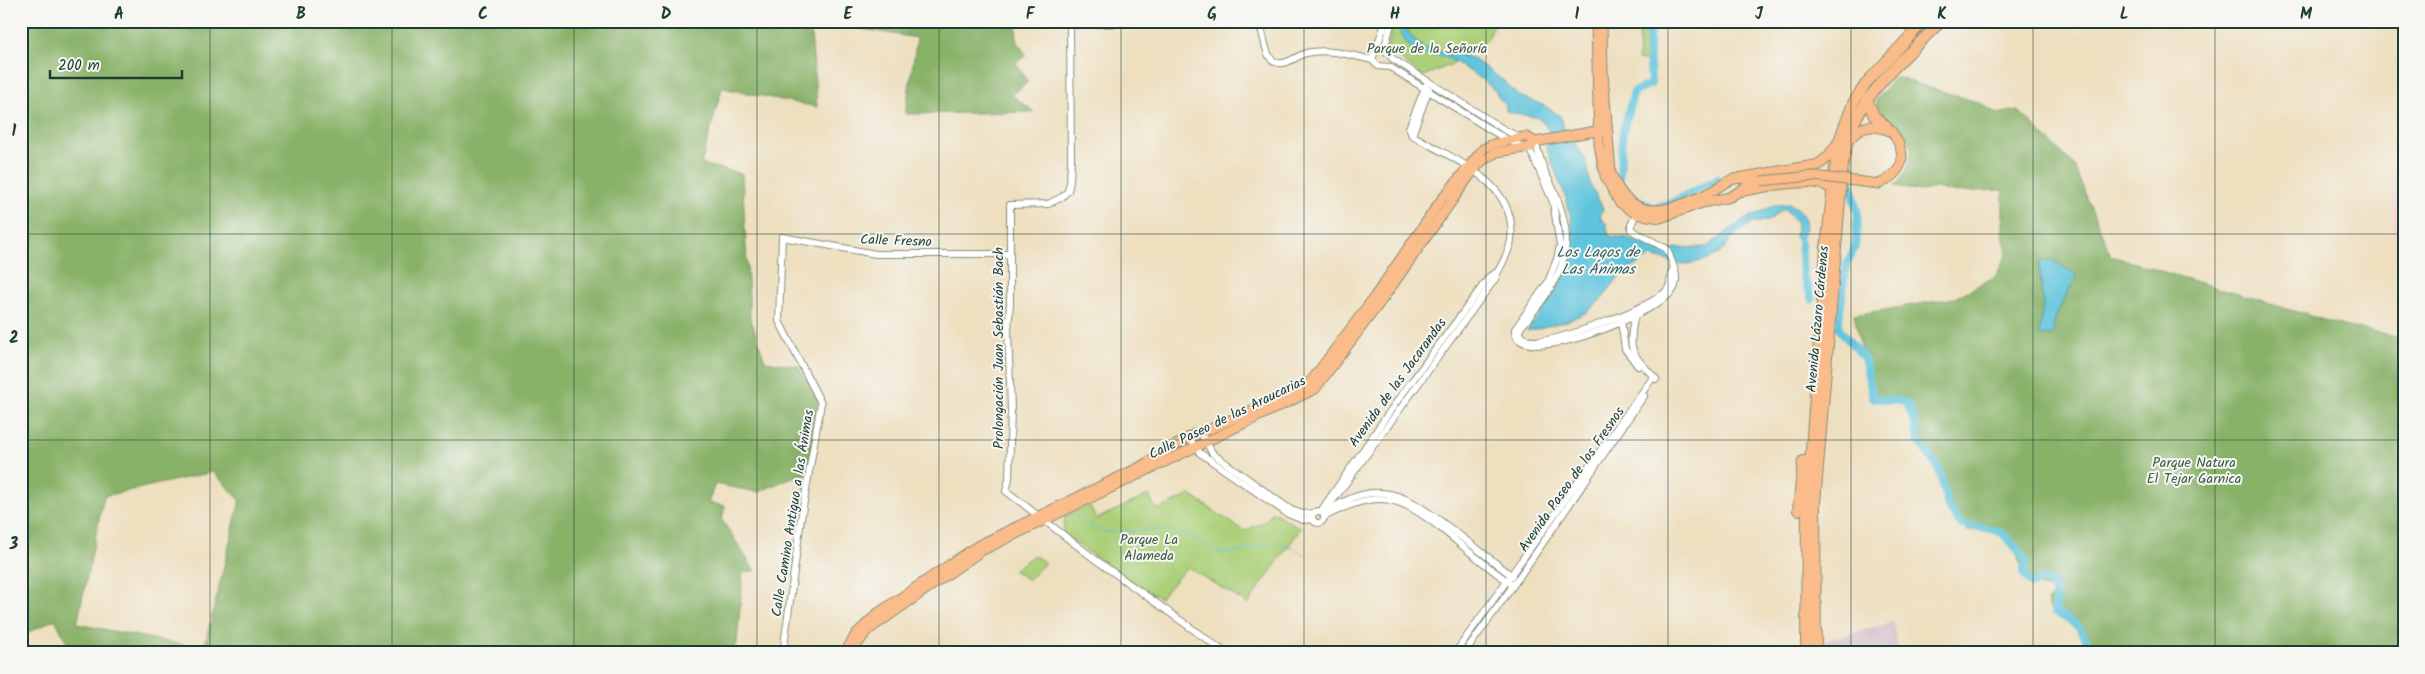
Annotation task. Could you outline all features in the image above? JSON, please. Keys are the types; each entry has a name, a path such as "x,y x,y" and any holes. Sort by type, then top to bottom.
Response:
{"highway":[{"name":"Avenida Lázaro Cárdenas","path":"1806,653 1806,532 1812,431 1832,190 1842,142 1853,103 1868,82 1924,21"},
{"name":"Avenida Lázaro Cárdenas","path":"1816,653 1815,503 1843,164 1842,142 1868,99 1942,21"},
{"path":"1868,99 1874,116 1891,131"},
{"path":"1751,181 1818,165 1856,131 1868,126 1880,127 1891,131"},
{"path":"1792,170 1794,183"},
{"path":"1743,191 1794,183 1820,183 1829,186 1832,190"},
{"path":"1798,510 1804,458 1812,431"},
{"path":"1806,532 1812,575 1811,653"}],"main road":[{"path":"1596,21 1602,130 1611,173 1616,187 1623,196 1638,211 1660,218 1702,203 1726,199 1743,191 1751,181"},
{"path":"1602,21 1602,130"},
{"name":"Calle Paseo de las Araucarias","path":"845,653 856,634 878,614 960,561 1140,467 1200,432 1303,387 1312,380 1470,169 1497,152 1531,147 1535,142 1602,130"},
{"path":"1726,199 1723,190 1725,184 1751,181 1813,176 1879,184 1898,170 1902,159 1902,148 1891,131"},
{"path":"1522,137 1527,137 1535,142"},
{"name":"Calle Paseo de las Araucarias","path":"1041,518 1195,448 1315,390 1382,300 1483,150 1508,139 1522,137"},
{"path":"1638,211 1668,210 1709,192 1727,181 1751,181"},
{"name":"Calle Paseo de las Araucarias","path":"851,653 867,631 960,561"}],"street":[{"name":"Prolongación Juan Sebastián Bach","path":"1041,518 1006,491 1011,451 1011,375 1008,331 1010,205 1048,204 1062,197 1070,182 1070,25 1196,21"},
{"path":"1229,21 1249,22 1261,29 1270,58 1281,63 1303,54 1323,51 1372,60 1378,66 1390,67 1532,153 1553,202 1560,246 1553,272 1515,329 1516,338 1527,345 1544,346 1575,338 1621,322 1671,294 1676,278 1667,249 1634,233 1630,225 1638,211"},
{"path":"1381,48 1386,21"},
{"path":"1372,60 1381,48 1392,21"},
{"path":"1381,48 1392,59 1428,82 1503,129 1522,137"},
{"path":"1427,90 1428,82"},
{"name":"Avenida de las Jacarandas","path":"1320,514 1339,492 1494,279 1507,254 1511,240 1510,216 1500,196 1486,179 1412,135 1409,128 1427,90"},
{"path":"1535,142 1546,174 1560,201 1566,233 1566,247 1559,274 1553,285 1521,327 1519,332 1522,337 1528,340 1543,340 1573,333 1634,309 1667,292 1671,284 1673,267"},
{"name":"Calle Fresno","path":"782,237 876,254 1010,254"},
{"name":"Calle Camino Antiguo a las Ánimas","path":"782,237 779,321 821,403 800,519 783,653"},
{"name":"Avenida de las Jacarandas","path":"1320,514 1395,404 1490,276 1497,272"},
{"path":"1635,315 1631,347 1653,379"},
{"path":"1621,322 1628,354 1653,379"},
{"name":"Avenida Paseo de los Fresnos","path":"1455,653 1508,577 1653,379"},
{"name":"Avenida Paseo de los Fresnos","path":"1464,653 1515,582 1653,379"},
{"path":"1200,432 1213,454 1291,510 1303,514 1320,514 1344,500 1372,492 1410,500 1508,577"},
{"path":"1190,438 1195,448 1288,514 1303,520 1362,501 1378,500 1407,504 1515,582"},
{"path":"1339,492 1340,500 1344,500"},
{"path":"1041,518 1226,653"},
{"path":"1464,640 1470,645"}],"shaded area":[{"path":"2404,122 2404,315 2393,224 2395,136"},
{"path":"1893,622 1899,653 1819,653 1820,642"}],"green space":[{"path":"21,21 810,21 817,107 722,88 701,164 742,174 750,317 765,361 798,366 818,401 807,475 800,474 758,492 715,484 708,503 725,506 722,520 755,571 743,572 737,643 730,653 72,653 55,619 21,636","holes":["213,472 240,500 204,649 77,624 104,496"]},
{"path":"816,21 1017,21 1016,39 1026,55 1016,63 1028,82 1012,95 1034,112 905,114 917,38"},
{"name":"Parque de la Señoría","path":"1394,21 1497,21 1487,40 1450,65 1423,76 1387,49"},
{"path":"1640,21 1649,21 1647,61 1638,60"},
{"name":"Parque Natura El Tejar Garnica","path":"1895,77 1980,103 1997,114 2018,110 2073,164 2111,256 2347,327 2404,337 2404,653 2095,653 2085,644 2072,621 2049,608 2047,602 2055,592 2054,588 2040,587 2031,581 2024,572 2015,549 2002,532 1991,528 1968,531 1961,525 1951,510 1935,466 1920,444 1903,403 1878,399 1868,381 1854,315 1955,298 1996,276 2007,253 2003,233 2003,190 1952,192 1936,188 1921,191 1895,186 1909,164 1911,149 1905,134 1881,113 1876,100"},
{"name":"Parque La Alameda","path":"1149,495 1155,508 1160,509 1190,495 1244,531 1264,522 1273,512 1301,528 1248,604 1187,567 1160,598 1126,578 1063,534 1065,516 1089,505 1096,519"},
{"path":"1034,555 1045,563 1028,580 1013,570"}],"water":[{"name":"Los Lagos de Las Ánimas","path":"1399,21 1404,21 1405,27 1417,43 1427,49 1472,58 1504,81 1517,95 1545,106 1560,116 1563,126 1586,160 1590,184 1603,208 1600,218 1606,223 1609,236 1627,238 1664,252 1676,248 1707,247 1742,221 1775,205 1789,204 1797,208 1805,219 1806,228 1801,243 1795,237 1797,223 1784,208 1769,220 1750,224 1735,235 1719,254 1706,260 1683,265 1651,256 1619,276 1602,299 1587,312 1567,321 1527,331 1558,286 1571,256 1573,240 1572,222 1565,195 1546,144 1554,142 1549,131 1540,120 1535,117 1506,111 1506,104 1494,90 1468,70 1447,58 1421,54 1412,49 1402,36"},
{"path":"2052,260 2076,275 2076,278 2064,298 2055,319 2053,334 2050,336 2039,335 2043,306 2039,262"}],"waterway":[{"path":"1650,21 1651,84 1634,92 1623,131 1619,184 1629,195 1654,208 1674,201 1717,179"},
{"path":"1851,184 1858,215 1855,247 1846,266 1838,328 1864,358 1873,397 1908,404 1918,440 1939,469 1948,507 1962,525 1992,529 2004,534 2025,559 2024,574 2031,584 2043,581 2052,583 2057,599 2054,611 2078,626 2094,653"},
{"path":"1801,243 1803,275 1812,299"},
{"path":"1075,514 1080,520"},
{"path":"1084,522 1103,532 1169,530 1198,540 1219,553 1237,552 1273,544"},
{"path":"1278,544 1287,544 1305,555"}]}
